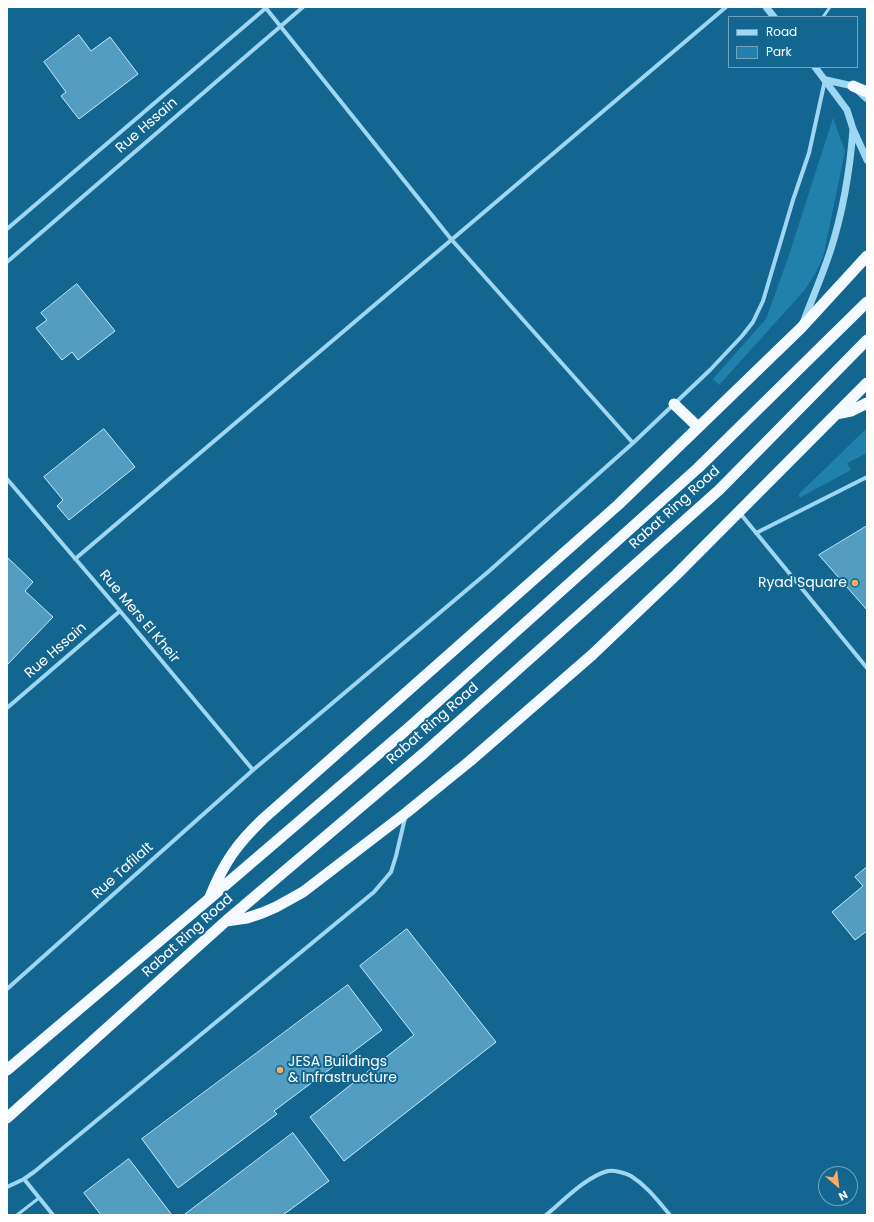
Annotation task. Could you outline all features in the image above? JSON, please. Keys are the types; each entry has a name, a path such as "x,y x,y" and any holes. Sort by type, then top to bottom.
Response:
{"highway":[{"path":"853,86 867,92"},
{"path":"209,899 218,877 230,855 245,836 618,505 800,328 867,256"},
{"name":"Rabat Ring Road","path":"7,1070 406,731 693,473 867,302"},
{"name":"Rabat Ring Road","path":"7,1118 226,922 424,753 719,490 867,340"},
{"path":"226,922 247,918 262,913 290,900 406,813 470,761 587,660 676,575 867,383"},
{"path":"836,415 851,411 867,403"},
{"path":"674,404 698,427"}],"street":[{"name":"Rue Hssain","path":"7,229 266,7"},
{"path":"266,7 451,239 633,443"},
{"name":"Rue Hssain","path":"7,262 303,7"},
{"path":"75,559 726,7"},
{"path":"766,7 773,16"},
{"path":"816,68 847,110 853,129 867,160"},
{"path":"826,80 853,86 867,99"},
{"name":"Rue Tafilalt","path":"7,989 253,770 488,572 633,443 710,370 742,336 754,322 763,301 793,200 809,153 826,80"},
{"path":"800,328 830,251 838,223 850,160 853,129"},
{"path":"756,533 867,477"},
{"name":"Rue Mers El Kheir","path":"7,480 120,611 253,770"},
{"path":"739,512 867,668"},
{"name":"Rue Hssain","path":"7,708 120,611"},
{"path":"7,1187 24,1179 34,1172 374,892 390,872 396,856 406,813"},
{"path":"546,1215 594,1176 609,1171 620,1172 631,1176 651,1193 670,1215"},
{"path":"24,1179 53,1215"}],"lane":[{"path":"824,16 830,7"},
{"path":"17,1215 39,1198"}],"green space":[{"path":"833,118 845,151 824,253 820,264 803,292 719,385 713,379 766,319 788,258"},
{"path":"867,428 867,453 847,463 851,470 799,497 799,494"}],"building":[{"path":"79,35 91,51 110,37 138,74 79,119 61,96 66,92 44,62"},
{"path":"77,284 115,331 78,360 72,352 62,360 36,328 47,320 41,313"},
{"path":"104,429 135,467 69,520 57,506 63,500 44,477"},
{"name":"Ryad Square","path":"867,526 867,610 819,555"},
{"path":"7,557 33,582 25,591 53,617 7,665"},
{"path":"867,867 867,931 855,940 832,912 863,886 855,877"},
{"path":"407,929 496,1042 344,1161 310,1117 414,1035 360,966"},
{"name":"JESA Buildings & Infrastructure","path":"348,985 382,1030 274,1111 277,1114 178,1188 142,1139"},
{"path":"293,1133 329,1181 283,1215 184,1215"},
{"path":"129,1159 172,1215 101,1215 84,1193"}],"place":[{"name":"Ryad Square","path":"855,583"},
{"name":"JESA Buildings & Infrastructure","path":"280,1070"}]}
